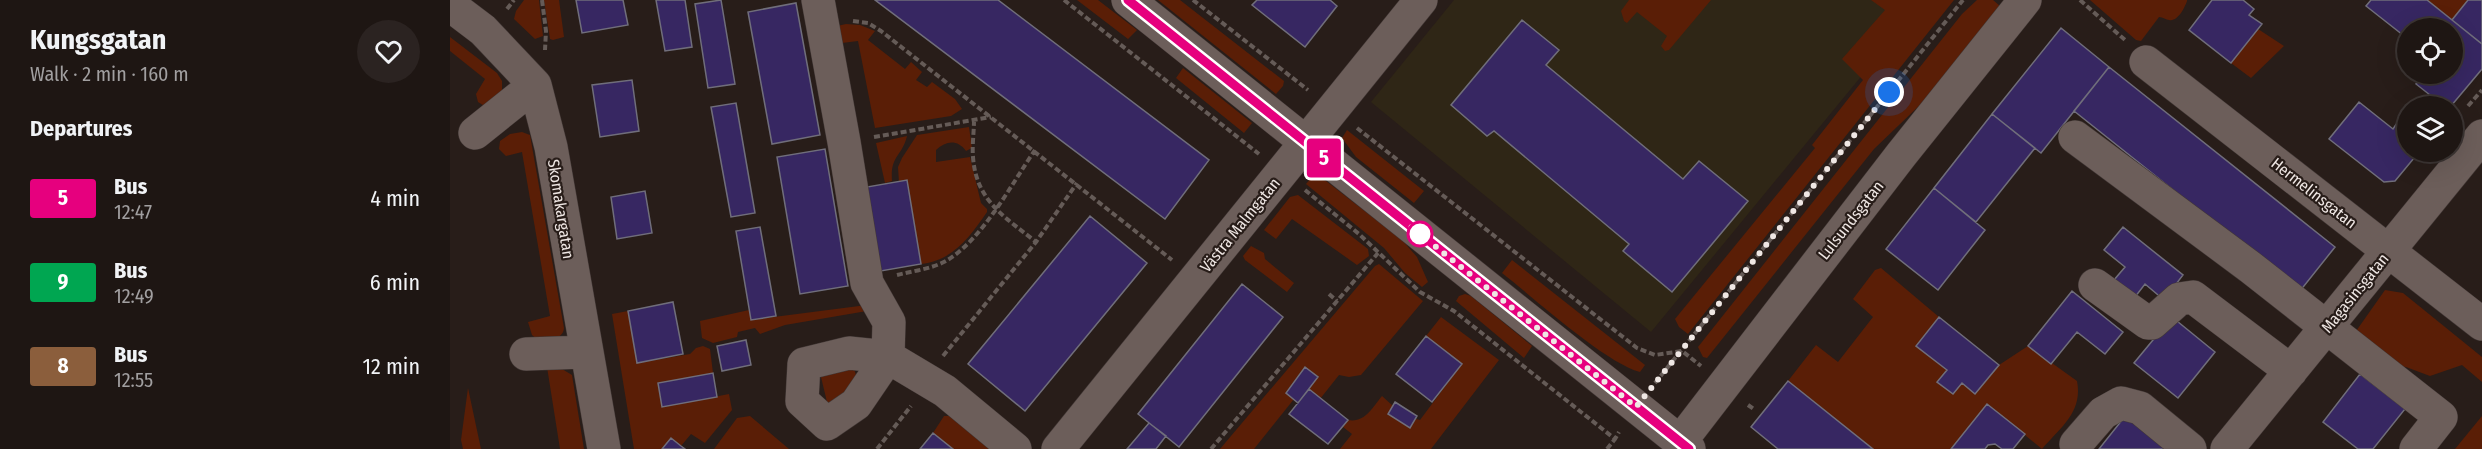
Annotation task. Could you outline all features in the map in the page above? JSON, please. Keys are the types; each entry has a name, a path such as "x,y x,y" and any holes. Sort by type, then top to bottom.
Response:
{"street":[{"path":"1128,0 1684,445"},
{"name":"Västra Malmgatan","path":"1058,449 1421,0"},
{"name":"Lulsundsgatan","path":"1684,445 1901,155 2025,0"},
{"name":"Skomakargatan","path":"450,5 483,30 535,85 551,147 604,449"},
{"path":"821,14 867,283 889,322 888,357 945,391 1015,449"},
{"name":"Hermelinsgatan","path":"2146,62 2482,324"},
{"path":"475,133 535,85"},
{"name":"Magasinsgatan","path":"2227,449 2482,136"},
{"path":"2075,137 2250,267 2441,417 2416,449"},
{"path":"2095,285 2148,323 2152,323 2179,299 2193,297 2291,371"},
{"path":"526,354 586,352"},
{"path":"2076,444 2103,413 2121,403 2140,408 2190,449"}],"path":[{"path":"542,0 546,31 544,54"},
{"path":"1064,0 1359,234 1420,292 1454,311 1615,439"},
{"path":"1193,0 1637,348 1655,355 1682,351"},
{"path":"1607,449 1636,407 1963,0"},
{"path":"2080,0 2136,50 2146,62"},
{"path":"821,14 868,23 881,31 1180,266"},
{"path":"844,142 992,117"},
{"path":"974,120 973,156 977,180 985,198 1036,242"},
{"path":"867,283 946,261 969,243 1035,150"},
{"path":"941,360 1036,242 1077,183"},
{"path":"1210,449 1378,253"},
{"path":"1329,294 1337,301"},
{"path":"877,449 912,404"}],"shaded area":[{"path":"524,0 539,0 543,36 535,39 514,19 516,11"},
{"path":"544,0 559,0 564,37 550,39"},
{"path":"1077,0 1098,0 1137,30 1128,39"},
{"path":"1158,0 1180,0 1284,81 1283,86 1276,94"},
{"path":"1454,0 1924,0 1651,332 1371,102"},
{"path":"1629,0 1711,0 1669,50 1665,51 1661,46 1667,36 1637,12 1627,23 1624,21 1621,11"},
{"path":"1871,0 1954,0 1688,334 1679,327 1675,319 1815,148 1812,145 1863,80 1842,59 1885,10"},
{"path":"1977,0 1993,0 2000,6 1923,102 1874,149 1707,358 1703,357 1698,347 1962,14"},
{"path":"2090,0 2187,1 2181,14 2175,19 2159,17 2141,41 2136,40"},
{"path":"2427,0 2468,0 2454,18 2450,18"},
{"path":"846,24 860,25 875,31 868,40 905,69 911,62 922,72 916,80 927,87 932,82 955,99 962,109 951,116 875,128 858,41 842,43 833,27"},
{"path":"2258,29 2284,46 2251,78 2231,63"},
{"path":"450,37 497,73 502,81 502,97 486,107 478,102 476,94 485,79 450,51"},
{"path":"1183,68 1252,123 1244,133 1176,78"},
{"path":"969,127 972,148 966,151 955,143 944,145 936,150 936,162 970,157 981,203 987,212 967,239 951,253 932,262 921,264 907,181 899,182 898,167 917,135"},
{"path":"1347,130 1424,191 1414,203 1356,157 1342,138"},
{"path":"522,132 530,135 564,328 558,337 539,341 532,335 528,322 550,316 522,152 506,156 499,149 500,141 510,134"},
{"path":"907,136 893,166 892,181 885,183 876,143"},
{"path":"1312,177 1326,181 1402,240 1417,257 1428,282 1422,287 1405,273 1384,248 1306,184"},
{"path":"1298,195 1368,249 1369,256 1357,265 1292,219 1276,239 1264,230 1290,197"},
{"path":"1251,246 1264,253 1265,259 1294,283 1287,292 1245,260 1243,256"},
{"path":"1512,260 1645,365 1640,372 1625,366 1589,343 1502,273"},
{"path":"1379,264 1423,301 1361,375 1349,377 1339,375 1320,399 1309,389 1318,377 1305,367 1286,392 1294,399 1254,449 1220,449 1375,266"},
{"path":"1881,268 1939,317 1916,346 1947,370 1938,382 1953,394 1962,383 1975,393 1999,365 2028,346 2077,381 2077,402 2074,410 2042,449 1987,404 1951,449 1873,449 1788,381 1816,345 1838,362 1873,317 1853,299 1875,270"},
{"path":"2385,290 2403,293 2482,357 2482,382 2462,365 2430,376 2406,367 2383,365 2354,334"},
{"path":"1465,294 1471,296 1532,346 1524,358 1456,301 1459,296"},
{"path":"867,305 867,311 785,325 760,334 755,328 738,332 737,337 713,343 702,338 700,321 749,310 751,320"},
{"path":"628,311 638,363 690,354 696,348 703,346 710,349 713,373 658,384 662,407 729,394 732,410 705,443 691,434 681,446 671,438 662,449 634,449 612,314"},
{"path":"1441,317 1499,360 1431,449 1340,449 1352,434 1343,427 1348,420 1364,417 1382,396 1393,406 1388,414 1410,427 1416,419 1420,420 1461,365 1426,336"},
{"path":"557,366 572,375 584,449 560,449 547,367"},
{"path":"854,369 856,375 851,383 835,400 831,403 827,402 821,377 824,374"},
{"path":"468,388 481,449 463,449 461,440"},
{"path":"750,416 789,449 714,449 737,418"},
{"path":"944,416 949,416 990,449 953,449 933,433"},
{"path":"2482,416 2482,449 2455,449"}],"building":[{"path":"576,0 623,0 628,25 582,33"},
{"path":"656,0 685,0 692,47 665,51"},
{"path":"721,0 735,84 708,88 695,4"},
{"path":"875,0 998,0 1209,160 1165,219"},
{"path":"1257,0 1330,0 1337,6 1305,47 1252,5"},
{"path":"2212,0 2243,0 2254,9 2249,15 2262,24 2231,63 2189,30"},
{"path":"2371,0 2427,0 2450,18 2397,18 2397,30 2366,6"},
{"path":"2468,0 2482,0 2482,44 2463,29 2463,18 2454,18"},
{"path":"796,3 820,135 772,144 748,12"},
{"path":"1522,20 1559,50 1546,65 1683,179 1699,161 1748,201 1672,292 1623,251 1629,244 1494,131 1487,136 1451,105"},
{"path":"2061,28 2109,67 2041,153 1992,114"},
{"path":"2463,29 2482,44 2482,69 2459,96 2431,96 2416,84 2463,84"},
{"path":"2109,67 2335,247 2300,291 2074,111"},
{"path":"632,80 639,131 600,137 592,85"},
{"path":"2359,102 2393,129 2397,123 2397,162 2411,162 2395,181 2384,182 2329,139"},
{"path":"736,103 755,213 731,217 711,107"},
{"path":"1992,114 2035,148 1976,222 1934,188"},
{"path":"825,149 848,286 800,294 777,157"},
{"path":"907,180 921,264 875,272 861,188"},
{"path":"1934,188 1985,230 1938,290 1886,249"},
{"path":"645,191 652,233 617,239 611,197"},
{"path":"1090,216 1147,263 1025,411 968,364"},
{"path":"760,227 776,316 751,320 736,231"},
{"path":"2123,227 2183,275 2164,300 2145,284 2135,297 2114,280 2125,267 2104,250"},
{"path":"1242,284 1283,317 1179,447 1138,414"},
{"path":"2072,291 2123,332 2105,354 2077,332 2051,364 2028,346"},
{"path":"673,302 683,354 637,363 628,311"},
{"path":"1939,317 1999,365 1975,394 1962,383 1953,394 1937,382 1947,370 1916,346"},
{"path":"2172,317 2215,352 2178,398 2134,363"},
{"path":"1426,336 1462,364 1432,402 1396,374"},
{"path":"746,340 751,365 722,371 717,346"},
{"path":"1305,367 1318,377 1298,403 1286,393"},
{"path":"713,373 717,397 662,407 658,383"},
{"path":"2360,374 2405,409 2373,449 2358,449 2323,422"},
{"path":"1788,381 1873,449 1778,449 1751,427"},
{"path":"1309,389 1348,420 1328,444 1289,414"},
{"path":"1395,402 1417,416 1410,428 1388,414"},
{"path":"1987,404 2025,434 2013,449 2002,449 1995,444 1988,445 1985,449 1951,449"},
{"path":"2126,415 2168,449 2099,449"},
{"path":"1149,423 1166,436 1156,449 1127,449"},
{"path":"933,433 953,449 920,449"},
{"path":"671,438 681,446 685,449 662,449"}],"bus line":[{"name":"5","path":"1128,0 1689,449"}],"route":[{"path":"1420,234 1411,227 1636,407 1889,92"}]}
